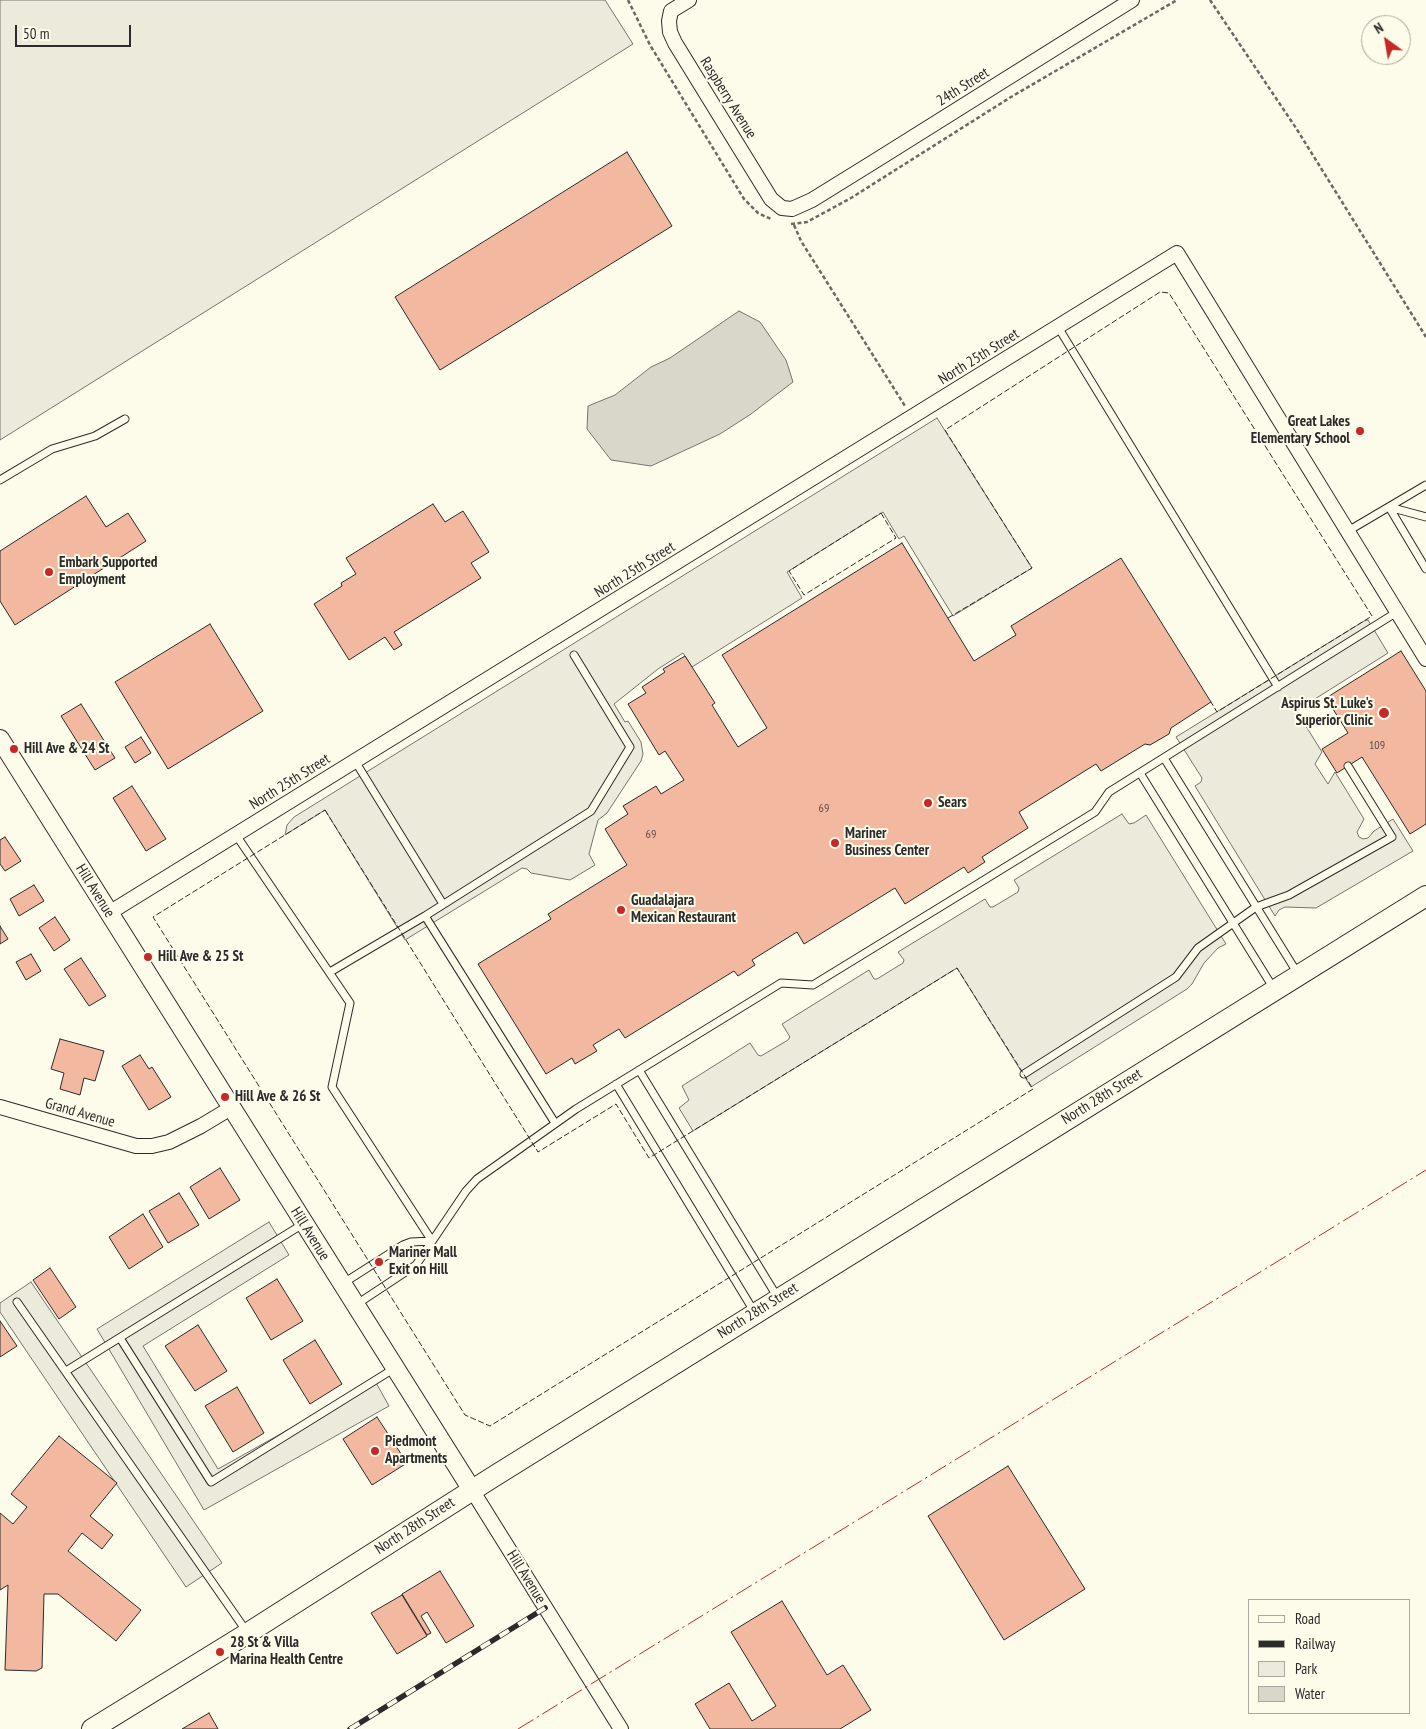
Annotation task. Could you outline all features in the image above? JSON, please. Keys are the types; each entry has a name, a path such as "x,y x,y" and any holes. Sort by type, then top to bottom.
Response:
{"main road":[{"name":"North 28th Street","path":"92,1729 248,1633 755,1313 1426,896"}],"street":[{"name":"Raspberry Avenue","path":"689,0 671,11 670,32 771,199"},
{"name":"24th Street","path":"771,199 777,205 787,209 798,208 1132,0"},
{"name":"North 25th Street","path":"109,913 1177,252 1348,531"},
{"path":"1348,531 1426,659"},
{"name":"Hill Avenue","path":"0,739 621,1729"},
{"name":"Grand Avenue","path":"0,1107 136,1146 152,1146 169,1142 231,1108"}],"lane":[{"path":"1058,327 1278,687"},
{"path":"0,480 52,449 95,436 125,419"},
{"path":"1348,531 1426,485"},
{"path":"1389,507 1426,516"},
{"path":"1389,507 1426,569"},
{"path":"354,1305 412,1268 466,1191 477,1179 555,1123 781,983 813,985 1095,812 1109,792 1397,612"},
{"path":"330,972 425,916 591,811 630,747 574,655"},
{"path":"1164,758 1298,975"},
{"path":"355,761 443,904"},
{"path":"1024,1074 1176,977 1198,948 1256,907 1289,895 1392,837 1348,766"},
{"path":"1140,773 1275,990"},
{"path":"236,835 350,1004 332,1087 432,1241"},
{"path":"425,916 555,1123"},
{"path":"639,1070 778,1299"},
{"path":"616,1084 755,1313"},
{"path":"66,1371 304,1224"},
{"path":"341,1284 403,1245 411,1242 432,1241"},
{"path":"18,1302 248,1633"},
{"path":"120,1338 211,1482 395,1368"}],"path":[{"path":"628,0 650,45 744,199 758,213 776,222"},
{"path":"785,223 794,225 807,222 850,198 1011,97 1177,0"},
{"path":"1210,0 1296,128 1424,330 1426,337"},
{"path":"794,225 801,240 912,417"}],"green space":[{"path":"0,0 605,0 633,44 0,440"}],"shaded area":[{"path":"937,418 1032,568 953,616 904,536 899,539 883,512 787,572 802,598 692,667 683,653 658,669 614,704 625,722 628,721 641,742 643,754 641,761 607,813 598,820 589,854 595,865 570,880 531,873 527,869 522,868 405,940 325,810 285,835 287,825 294,817"},
{"path":"1368,620 1388,653 1299,709 1291,698 1289,699 1322,752 1315,764 1328,784 1335,772 1364,819 1357,832 1359,837 1363,839 1368,838 1374,831 1393,819 1413,851 1316,908 1285,907 1279,910 1275,916 1195,786 1201,782 1202,778 1176,737"},
{"path":"1122,814 1129,824 1146,815 1226,944 1218,948 1204,963 1187,989 1031,1087 957,968 693,1131 679,1108 689,1100 682,1086 750,1043 758,1055 761,1056 788,1040 790,1037 782,1024 869,970 874,979 877,979 903,963 904,960 898,952 985,899 990,907 993,907 1018,892 1019,888 1014,880"},
{"path":"269,1222 289,1255 143,1346 218,1469 375,1381 389,1406 204,1510 97,1329"},
{"path":"31,1282 222,1563 186,1587 0,1312 0,1303"}],"water":[{"path":"739,311 760,322 786,360 793,382 751,414 720,434 651,466 611,460 587,429 588,406 615,395 651,367 670,358"}],"building":[{"path":"627,152 672,226 440,370 395,297"},
{"name":"Embark Supported Employment","path":"86,496 106,527 128,513 146,541 15,625 0,601 0,551"},
{"path":"433,504 445,522 463,511 489,552 471,563 481,578 394,632 402,645 394,650 385,637 349,660 314,604 342,586 341,583 356,574 346,558"},
{"path":"902,543 974,661 1016,635 1011,626 1121,558 1211,702 1171,728 1169,734 1150,745 1145,744 1101,771 1096,764 1019,812 1028,828 982,857 985,862 968,873 964,867 905,904 895,888 804,944 797,932 752,960 755,965 738,976 734,971 625,1038 619,1029 593,1045 597,1051 575,1064 572,1058 546,1074 478,964 551,919 548,914 627,865 605,829 628,814 623,806 656,786 661,794 684,780 665,751 659,755 628,704 646,693 642,687 665,672 663,669 685,656 715,703 712,705 738,747 767,728 722,655"},
{"path":"210,624 263,711 168,769 115,682"},
{"path":"1401,651 1426,691 1426,824 1410,834 1362,757 1337,773 1322,749 1348,733 1326,698"},
{"path":"81,704 115,758 95,770 61,716"},
{"path":"141,737 151,753 135,763 125,747"},
{"path":"132,786 166,839 146,851 113,798"},
{"path":"5,837 21,861 5,871 0,864 0,840"},
{"path":"34,885 44,901 19,916 10,899"},
{"path":"55,917 70,940 54,951 39,928"},
{"path":"0,926 8,939 0,944"},
{"path":"31,954 41,971 26,980 16,962"},
{"path":"81,958 106,996 89,1006 64,969"},
{"path":"60,1039 104,1051 95,1081 84,1078 80,1095 60,1089 64,1073 51,1069"},
{"path":"140,1055 149,1069 152,1067 171,1097 149,1110 122,1066"},
{"path":"220,1168 240,1200 209,1219 190,1187"},
{"path":"179,1193 199,1225 168,1243 149,1211"},
{"path":"143,1214 163,1247 129,1269 109,1237"},
{"path":"50,1268 76,1307 59,1319 33,1280"},
{"path":"277,1279 303,1321 271,1340 246,1298"},
{"path":"0,1321 17,1346 0,1357"},
{"path":"198,1325 227,1371 195,1391 165,1346"},
{"path":"315,1340 342,1384 310,1404 283,1360"},
{"path":"237,1387 264,1433 233,1452 205,1406"},
{"name":"Piedmont Apartments","path":"377,1417 407,1463 372,1485 343,1439"},
{"path":"59,1436 117,1483 90,1516 113,1535 102,1549 82,1533 68,1551 141,1610 116,1641 58,1594 44,1594 42,1668 36,1671 5,1670 8,1585 0,1590 0,1513 13,1524 27,1507 11,1494"},
{"path":"1008,1466 1085,1589 1004,1640 928,1516"},
{"path":"440,1571 474,1626 446,1643 427,1612 421,1616 431,1633 427,1635 402,1594"},
{"path":"402,1595 427,1636 397,1654 371,1613"},
{"path":"782,1601 827,1675 843,1665 871,1710 840,1729 710,1729 695,1704 729,1683 752,1721 776,1706 731,1632"},
{"path":"209,1713 218,1729 182,1729"}],"railway":[{"path":"350,1729 545,1608"}],"fence":[{"path":"948,618 1032,568 945,430 1160,292 1169,293 1372,616 1217,712 1211,702"},
{"path":"881,513 896,538 804,595 789,571 881,513"},
{"path":"325,810 538,1152 616,1104 649,1158 957,968 1033,1089 490,1426 465,1415 153,917 325,810"}],"power":[{"path":"518,1729 1426,1170"}],"place":[{"name":"Great Lakes Elementary School","path":"1360,431"},
{"name":"Embark Supported Employment","path":"49,572"},
{"name":"Aspirus St. Luke's Superior Clinic","path":"1384,713"},
{"name":"Hill Ave & 24 St","path":"14,749"},
{"name":"Sears","path":"928,803"},
{"name":"Mariner Business Center","path":"835,843"},
{"name":"Guadalajara Mexican Restaurant","path":"621,910"},
{"name":"Hill Ave & 25 St","path":"148,957"},
{"name":"Hill Ave & 26 St","path":"225,1097"},
{"name":"Mariner Mall Exit on Hill","path":"379,1262"},
{"name":"Piedmont Apartments","path":"375,1451"},
{"name":"28 St & Villa Marina Health Centre","path":"220,1652"}]}
